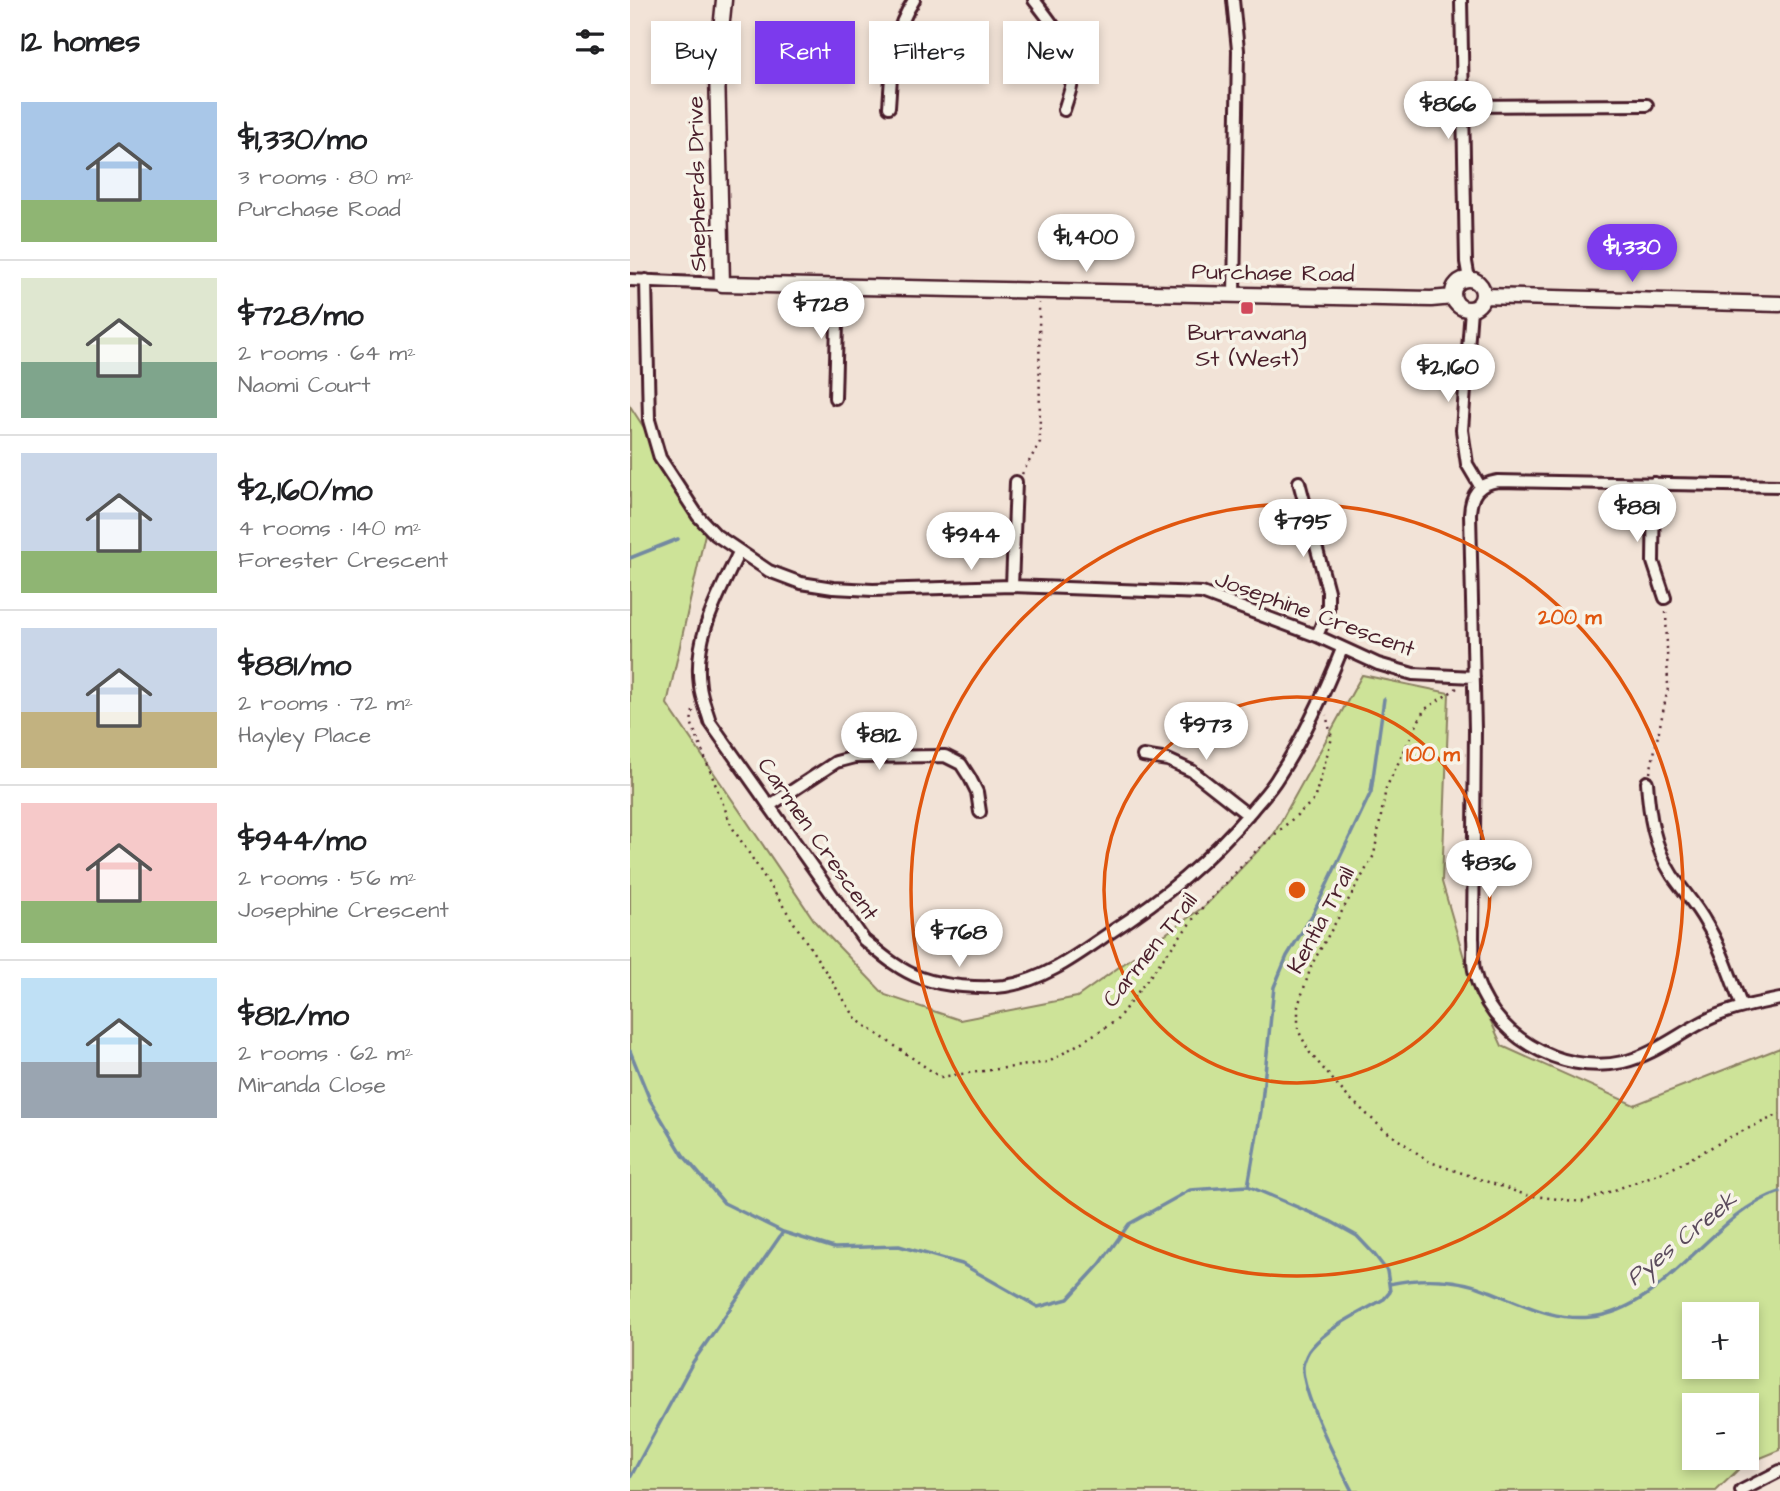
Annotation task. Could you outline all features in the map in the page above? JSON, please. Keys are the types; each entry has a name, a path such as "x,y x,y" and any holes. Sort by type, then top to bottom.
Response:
{"main road":[{"name":"Shepherds Drive","path":"722,284 717,70 723,0"},
{"path":"1469,279 1481,286 1483,296 1479,304 1471,309 1461,308 1452,297 1456,284 1469,279"},
{"name":"Purchase Road","path":"722,284 1431,299 1452,297"},
{"path":"1483,296 1780,304"}],"street":[{"path":"889,107 893,47 902,17 914,0"},
{"path":"1034,0 1052,22 1069,53 1073,81 1064,110"},
{"path":"1233,0 1238,50 1234,295"},
{"path":"1461,0 1466,262 1469,279"},
{"path":"1463,106 1647,105"},
{"name":"Purchase Road","path":"630,281 722,284"},
{"name":"Josephine Crescent","path":"646,281 649,420 660,458 698,516 716,535 769,571 801,583 833,588 873,590 1012,586 1202,593 1317,636 1378,664 1413,674 1474,677"},
{"path":"835,398 838,285"},
{"path":"1471,309 1462,430 1467,464 1480,486"},
{"path":"1780,486 1498,481 1480,486 1471,501 1470,514 1474,677 1474,970 1484,996 1506,1029 1533,1048 1556,1058 1590,1064 1621,1062 1647,1054 1716,1016 1780,999"},
{"path":"1012,586 1016,482"},
{"path":"1299,482 1328,592 1328,609 1317,636"},
{"path":"1654,483 1653,562 1665,598"},
{"name":"Carmen Crescent","path":"739,552 707,617 700,648 699,686 710,722 864,940 891,962 921,978 967,987 1004,986 1039,977 1156,903 1188,877 1224,843 1277,779 1315,714 1342,649"},
{"path":"769,806 819,771 845,759 945,756 961,764 970,778 977,792 980,812"},
{"path":"1143,757 1168,760 1192,771 1248,815"},
{"path":"1647,782 1649,812 1657,844 1670,872 1714,936 1742,1007"},
{"path":"1741,1491 1780,1471"}],"path":[{"path":"1016,482 1040,442 1039,291"},
{"path":"1647,782 1668,688 1665,598"},
{"name":"Kentia Trail","path":"1474,677 1424,710 1386,788 1374,855 1312,964 1298,1006 1298,1030 1310,1053 1346,1095 1383,1129 1430,1162 1526,1195 1582,1202 1671,1169 1780,1114"},
{"name":"Carmen Trail","path":"694,710 691,722 732,827 857,1020 940,1077 1049,1062 1116,1021 1200,910 1255,852 1314,800 1332,738 1322,698"}],"green space":[{"path":"630,406 707,525 667,704 816,923 885,995 960,1020 1077,997 1206,905 1274,834 1362,675 1449,693 1442,882 1467,968 1502,1046 1634,1105 1780,1048 1780,1450 1759,1459 1759,1393 1682,1393 1682,1470 1738,1470 1716,1491 630,1491"}],"waterway":[{"path":"630,558 678,539"},
{"path":"1248,1186 1261,1111 1274,987 1287,956 1313,914 1371,792 1384,699"},
{"name":"Pyes Creek","path":"630,1051 650,1100 683,1155 724,1203 783,1232 834,1248 899,1246 962,1264 1038,1307 1068,1299 1100,1264 1129,1224 1190,1190 1248,1186 1330,1221 1357,1236 1387,1271 1389,1284 1414,1280 1465,1283 1551,1314 1591,1317 1618,1311 1642,1298 1731,1220 1755,1203 1780,1192"},
{"path":"630,1478 693,1362 783,1232"},
{"path":"1352,1491 1314,1411 1303,1366 1309,1351 1319,1339 1384,1299 1390,1292 1389,1284"}],"place":[{"name":"Burrawang St (West)","path":"1247,308"}]}
